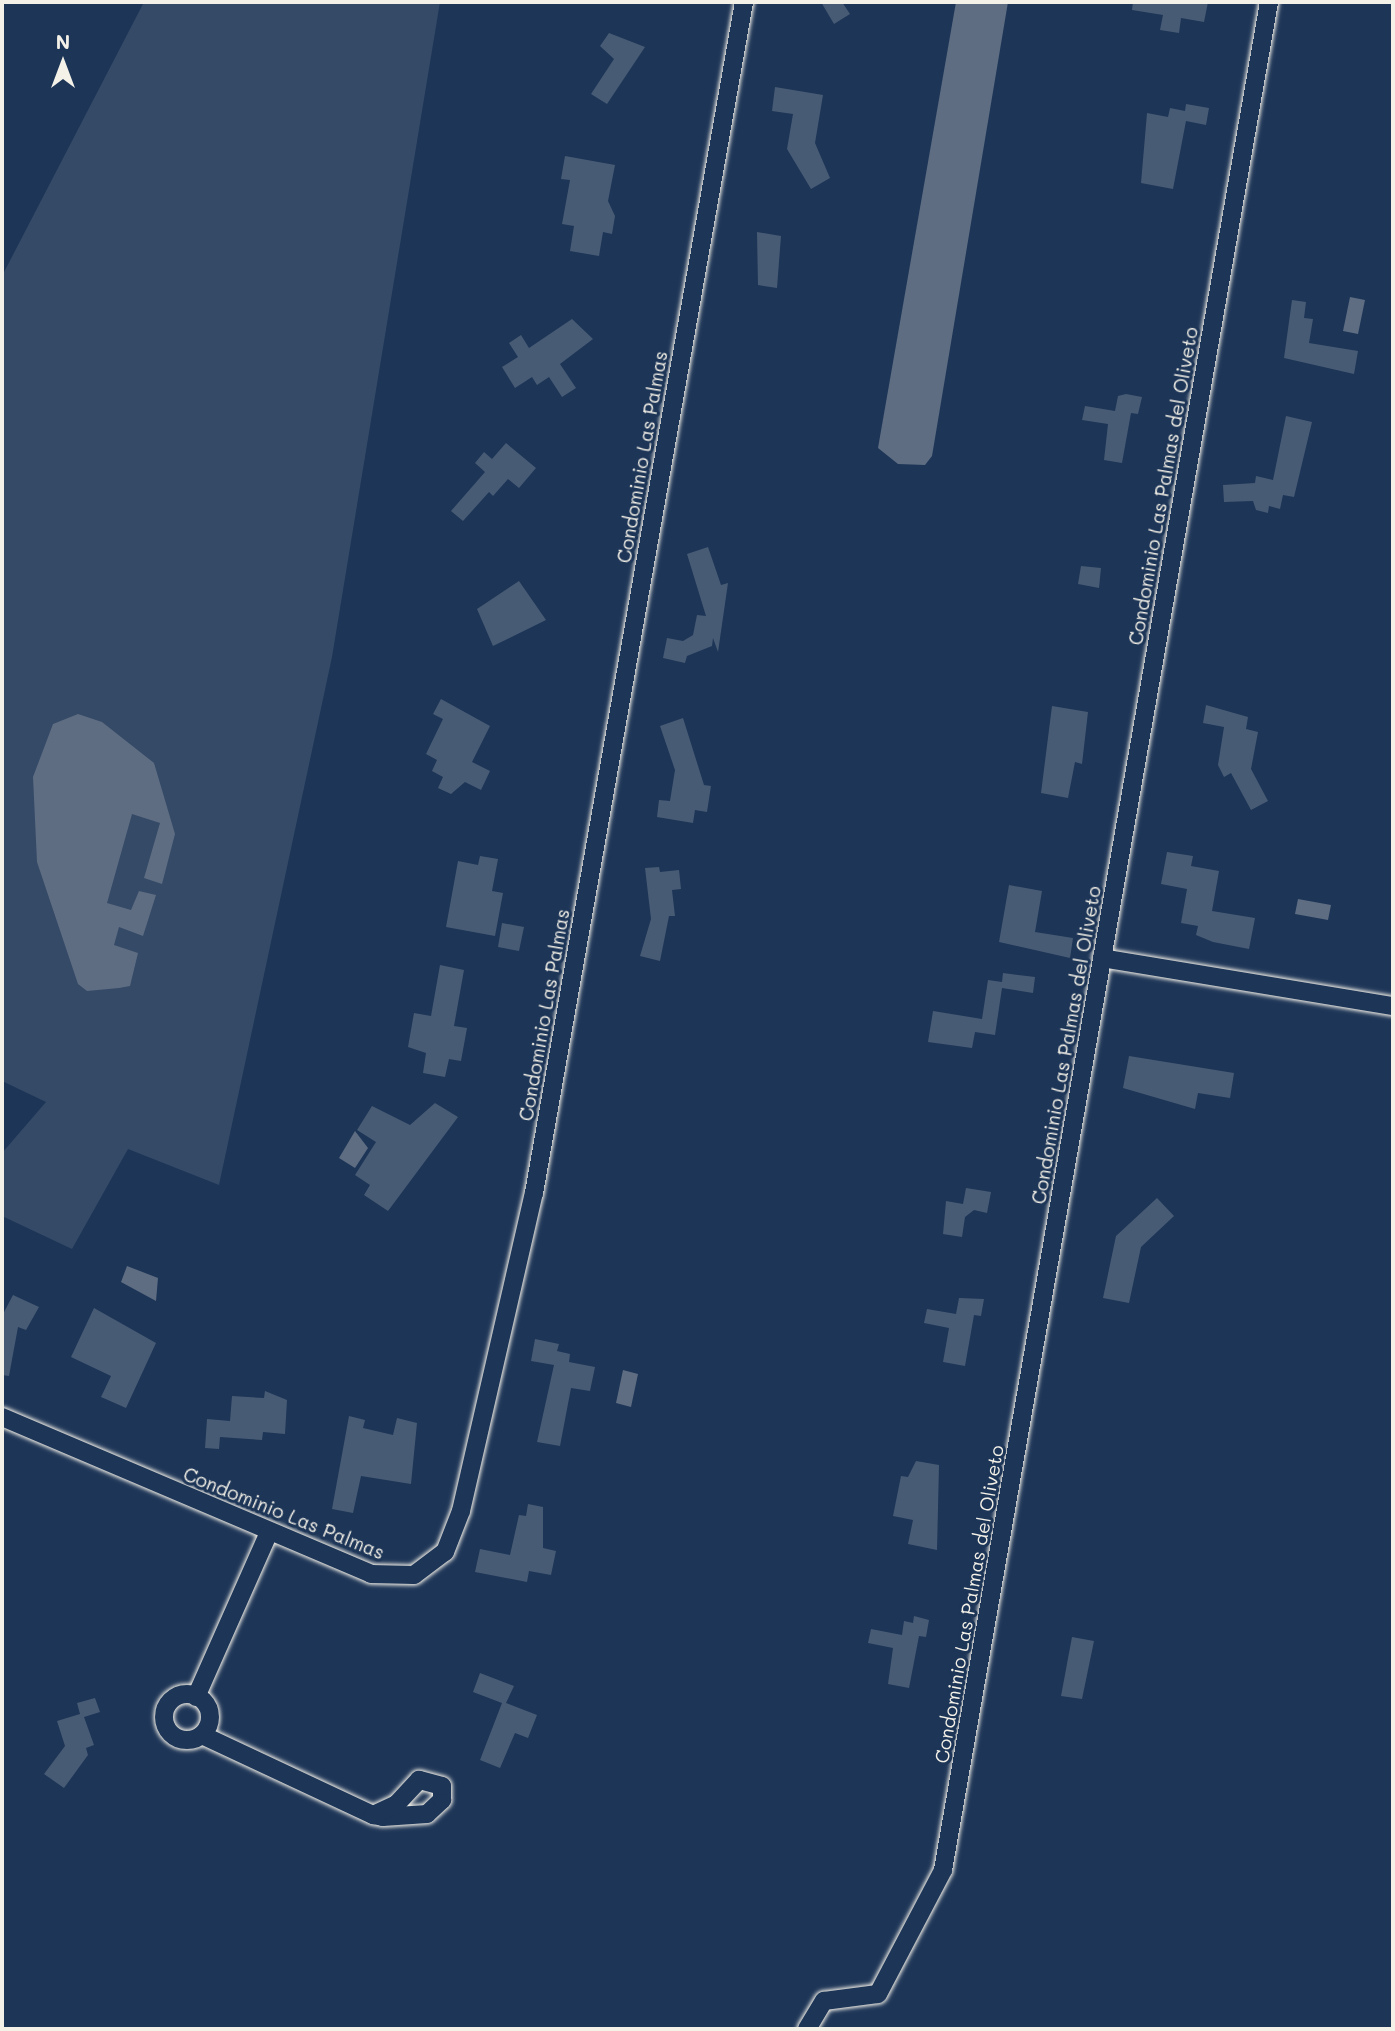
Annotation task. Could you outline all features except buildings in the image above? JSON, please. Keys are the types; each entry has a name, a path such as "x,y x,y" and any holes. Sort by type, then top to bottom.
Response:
{"street":[{"name":"Condominio Las Palmas","path":"2,1417 371,1574 406,1577 440,1559 461,1511 534,1193 744,2"},
{"name":"Condominio Las Palmas del Oliveto","path":"807,2029 824,2001 878,1994 943,1870 1269,2"},
{"path":"1102,958 1393,1006"},
{"path":"196,1697 269,1532"},
{"path":"196,1697 210,1714 202,1735"},
{"path":"196,1697 174,1699 164,1719 176,1737 202,1735 373,1815"}],"shaded area":[{"path":"144,2 440,2 332,657 219,1185 128,1149 72,1249 2,1216 2,1153 46,1102 2,1081 2,276"},
{"path":"956,2 1008,2 932,456 925,465 898,464 878,448"},
{"path":"1350,297 1365,300 1358,334 1343,331"},
{"path":"78,714 102,722 154,763 175,834 162,884 144,878 160,823 132,814 107,903 131,910 139,891 156,895 143,936 119,927 114,945 138,953 130,986 87,991 78,984 37,862 33,777 53,724"},
{"path":"1298,899 1331,905 1328,920 1295,914"},
{"path":"355,1131 368,1148 355,1168 339,1158"},
{"path":"127,1266 158,1278 156,1301 121,1282"},
{"path":"623,1370 638,1374 631,1407 616,1403"}]}
